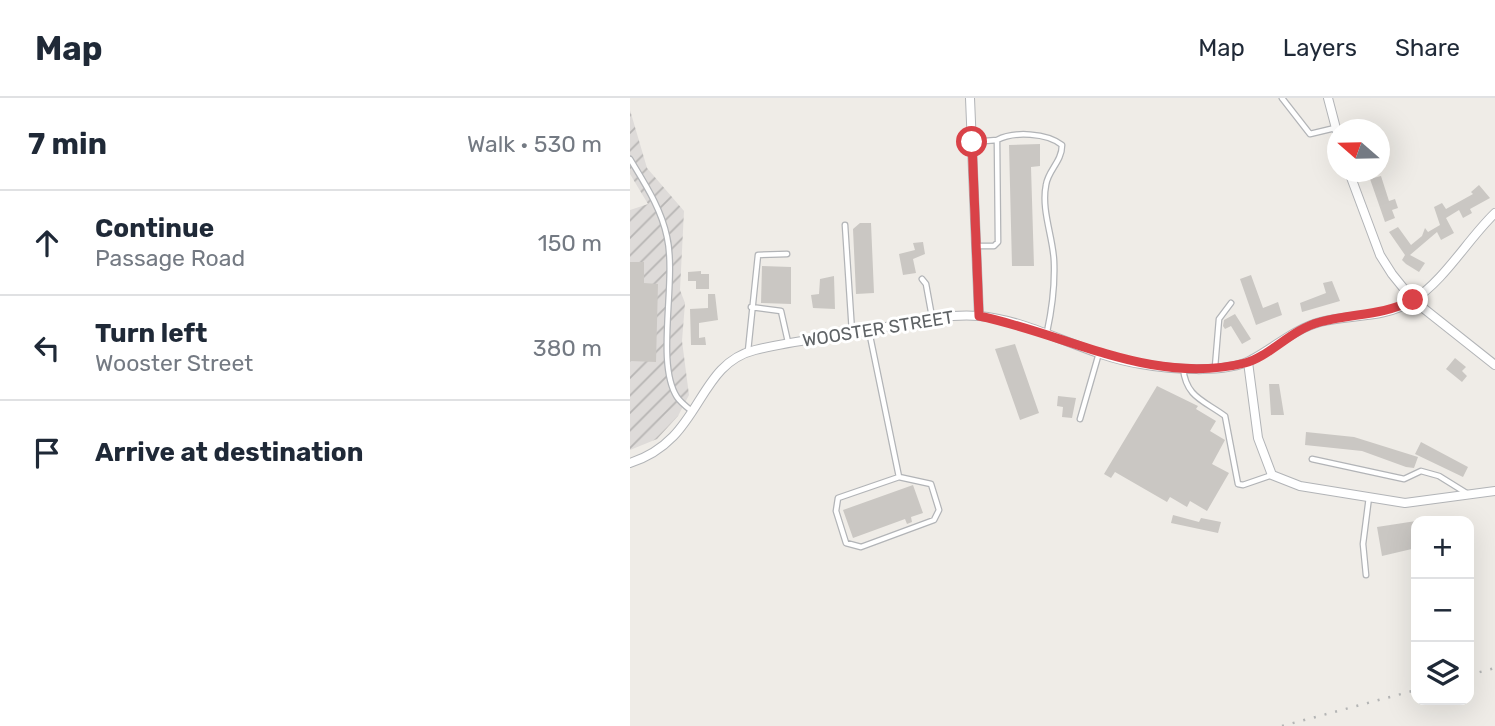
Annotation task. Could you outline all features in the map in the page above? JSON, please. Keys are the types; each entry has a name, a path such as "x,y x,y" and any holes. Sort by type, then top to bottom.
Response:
{"street":[{"path":"970,98 979,316"},
{"path":"1328,98 1333,119"},
{"path":"1353,182 1380,255 1413,300 1495,365"},
{"name":"WOOSTER STREET","path":"630,463 651,455 669,442 694,412 717,372 734,357 789,343 932,318 979,316 1139,364 1215,368 1248,362 1319,322 1380,314 1413,300 1433,284 1495,213"},
{"path":"1248,362 1258,438 1272,475 1300,486 1405,503 1495,491"}],"lane":[{"path":"1282,98 1310,134 1327,133"},
{"path":"972,142 1047,135 1062,145 1058,164 1046,183 1048,233 1054,259 1053,305 1046,336"},
{"path":"976,246 994,246 998,242 998,140"},
{"path":"630,159 654,199 667,237 671,286 668,359 670,380 678,399 694,412"},
{"path":"845,225 852,333"},
{"path":"747,352 758,255 787,254"},
{"path":"922,279 929,295 932,318"},
{"path":"1215,368 1219,319 1231,303"},
{"path":"751,307 782,311 789,343"},
{"path":"869,331 899,477"},
{"path":"1080,419 1099,352"},
{"path":"1183,367 1184,384 1225,416 1238,484 1243,485 1272,475"},
{"path":"1312,459 1404,479 1421,471 1439,476 1472,496"},
{"path":"899,477 931,485 939,510 934,520 861,547 846,543 836,512 838,498 899,477"},
{"path":"1366,575 1363,544 1369,497"}],"shaded area":[{"path":"630,110 647,168 684,211 680,290 685,303 682,341 689,395 678,416 657,439 630,450 630,210 648,204 630,174"}],"building":[{"path":"1040,144 1040,166 1031,167 1034,266 1012,266 1009,145"},
{"path":"1371,182 1383,182 1389,201 1395,199 1398,208 1392,210 1395,218 1385,222"},
{"path":"1479,185 1490,198 1470,209 1472,213 1463,218 1459,210 1446,218 1454,233 1441,240 1437,232 1410,255 1425,263 1419,272 1406,264 1402,260 1405,255 1389,232 1398,227 1411,245 1422,236 1425,228 1428,232 1440,225 1434,207 1442,203 1446,209 1473,194 1471,192"},
{"path":"860,223 871,223 874,293 856,294 853,229"},
{"path":"923,242 925,254 913,259 916,273 903,275 899,254 915,250 913,243"},
{"path":"630,262 644,262 644,283 658,284 656,362 630,361"},
{"path":"762,266 791,267 791,304 761,303"},
{"path":"701,271 701,274 709,274 709,289 696,289 696,281 688,281 688,272"},
{"path":"1251,275 1263,308 1278,302 1282,315 1256,325 1240,279"},
{"path":"834,276 835,309 813,308 811,295 819,294 820,279"},
{"path":"1332,281 1340,301 1302,312 1300,303 1326,293 1323,283"},
{"path":"708,294 715,294 718,320 699,323 699,338 705,337 706,345 691,345 690,309 708,308"},
{"path":"1235,314 1251,339 1242,344 1231,326 1225,329 1223,326 1224,320"},
{"path":"1015,344 1039,413 1020,420 995,349"},
{"path":"1455,358 1466,367 1462,371 1467,376 1462,382 1446,369"},
{"path":"1269,384 1279,384 1284,415 1271,415"},
{"path":"1157,386 1198,406 1196,409 1216,421 1210,431 1225,440 1212,464 1229,473 1207,511 1190,501 1187,507 1170,497 1167,502 1115,472 1111,478 1104,474"},
{"path":"1058,396 1076,398 1072,418 1062,417 1063,407 1057,406"},
{"path":"1306,432 1354,437 1418,457 1414,468 1362,451 1305,445"},
{"path":"1421,442 1468,467 1463,477 1415,454"},
{"path":"913,485 923,513 911,517 912,522 907,524 905,519 853,538 843,510"},
{"path":"1173,515 1199,522 1201,518 1221,522 1218,533 1171,523"},
{"path":"1411,522 1411,549 1382,556 1377,527"}],"railway":[{"path":"1474,674 1495,668"},
{"path":"1282,726 1411,691"}],"route":[{"path":"972,142 979,316 1005,321 1139,364 1215,368 1248,362 1287,337 1319,322 1380,314 1413,300"}]}
